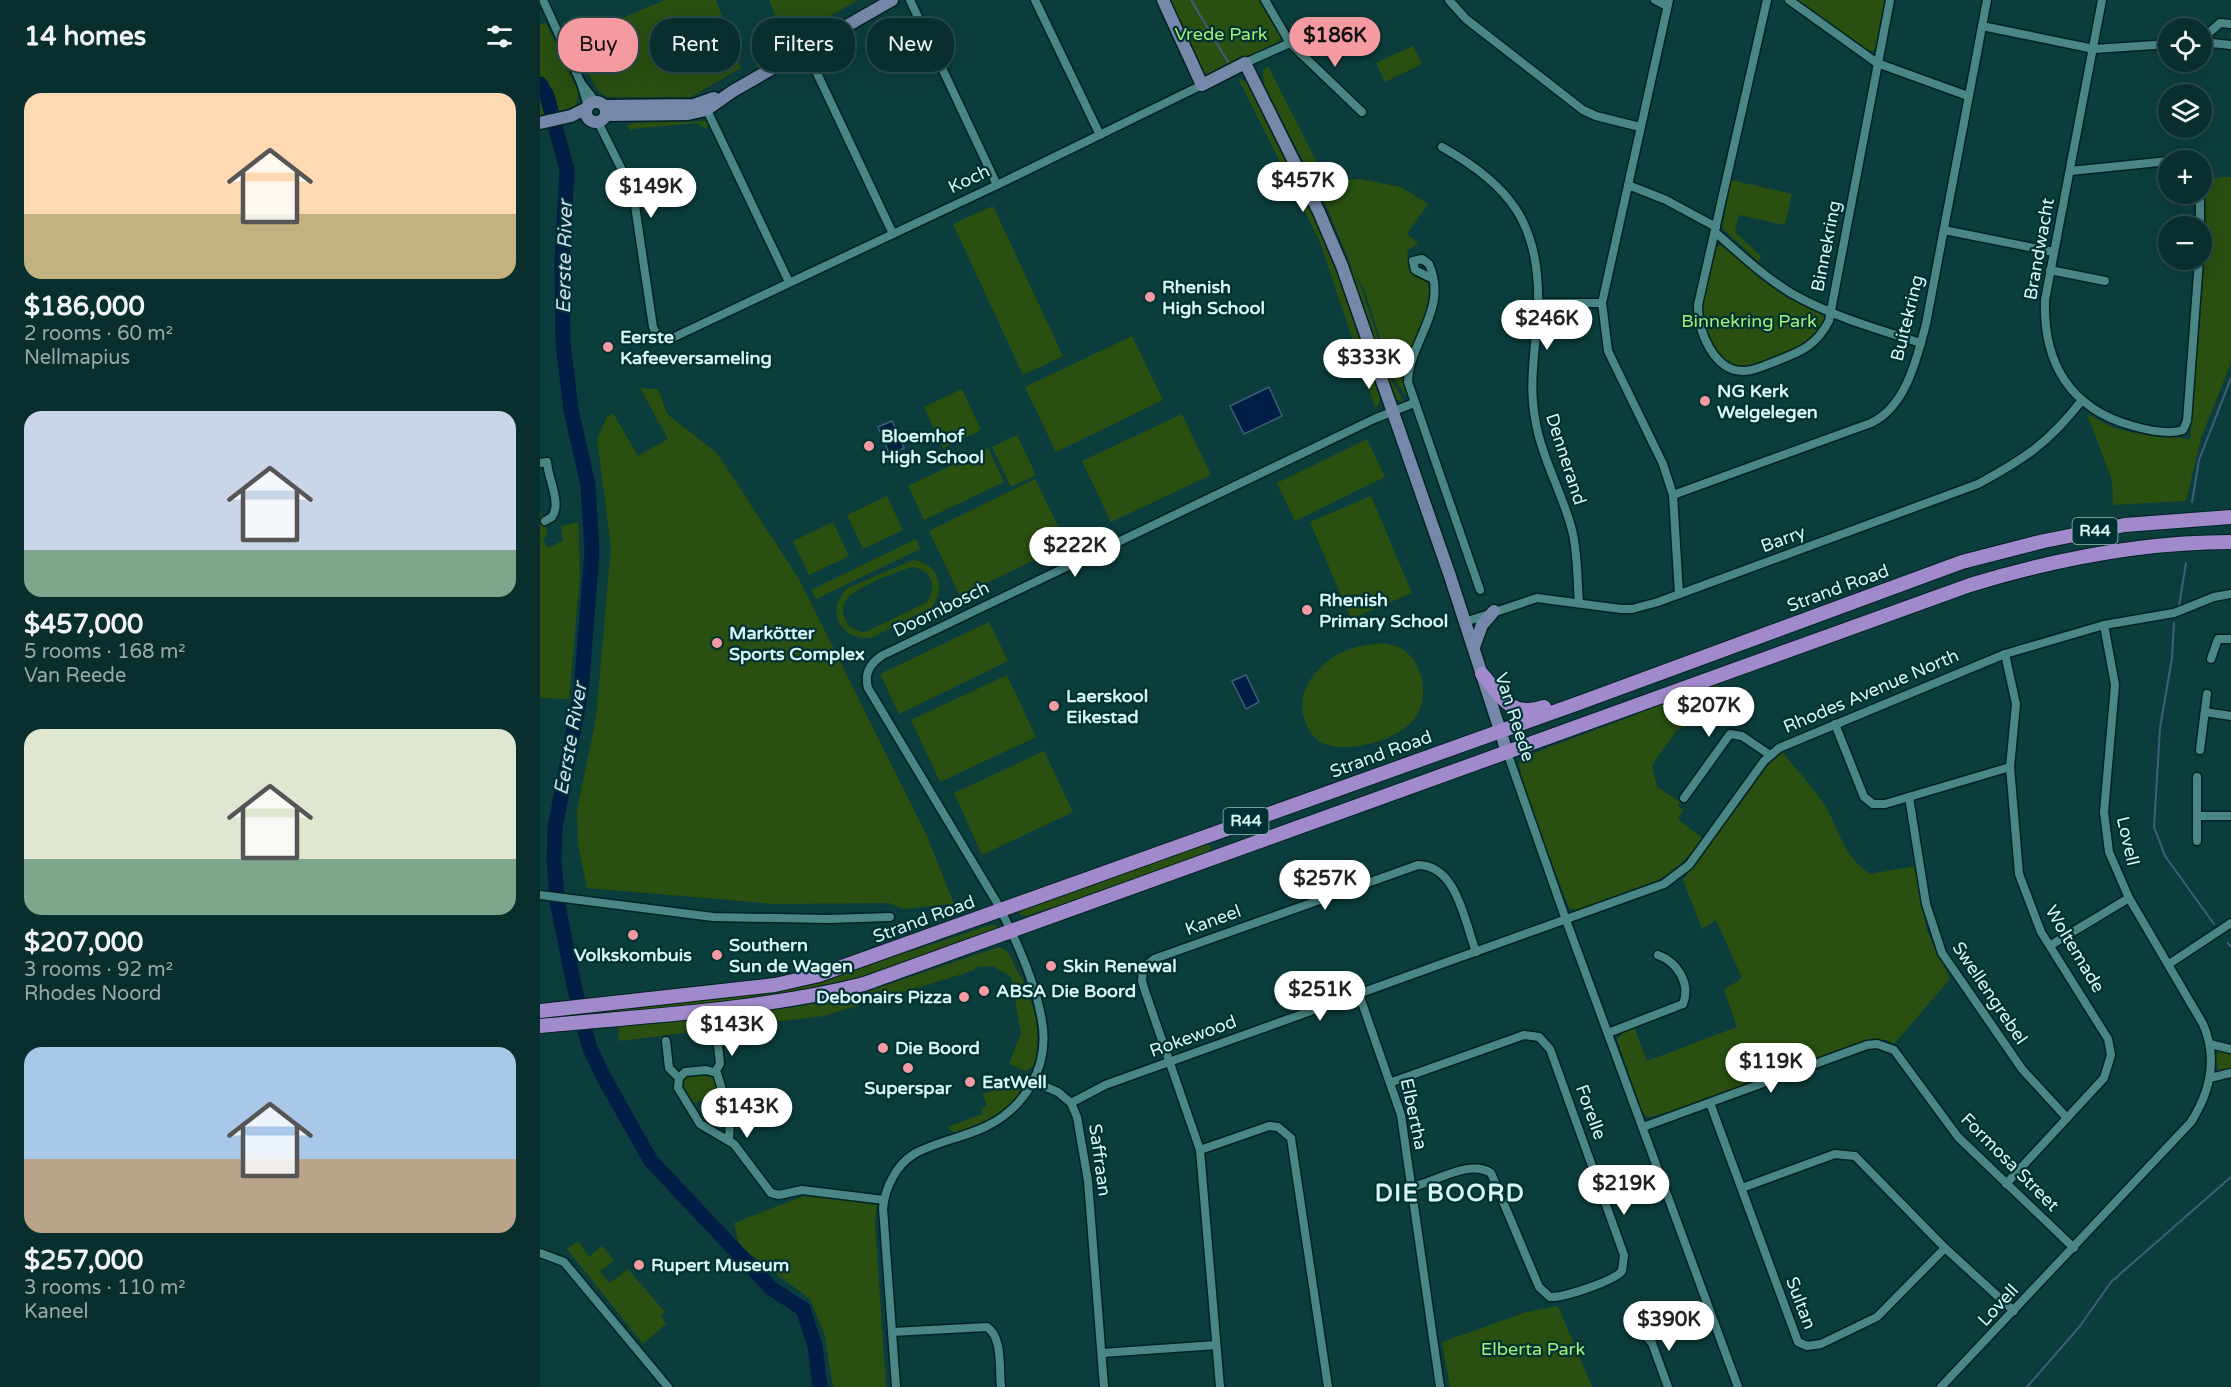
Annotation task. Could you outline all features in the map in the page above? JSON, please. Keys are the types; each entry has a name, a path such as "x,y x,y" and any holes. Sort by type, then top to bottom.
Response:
{"main road":[{"name":"Strand Road","path":"540,1011 775,985 819,975 1580,703 1962,562 2044,541 2125,525 2231,517"},
{"name":"R44","path":"540,1026 822,994 864,984 2005,574 2122,550 2198,542 2231,542"},
{"path":"1482,674 1510,707 1517,710 1536,710 1560,702 1580,703"}],"street":[{"path":"543,0 595,111"},
{"path":"855,22 892,0"},
{"path":"910,0 997,185"},
{"path":"1035,0 1100,135"},
{"path":"1163,0 1202,85"},
{"path":"1265,0 1290,43 1362,112"},
{"path":"1449,0 1466,20 1574,104 1596,116 1640,127"},
{"path":"1655,0 1668,3 1602,303 1608,351 1663,464 1673,495 1679,594"},
{"name":"Binnekring","path":"1767,0 1700,296 1698,321 1709,347 1723,365 1737,371 1748,370 1803,351 1823,333 1831,312 1890,0"},
{"path":"1789,0 1877,63 1968,96"},
{"name":"Buitekring","path":"1673,495 1881,419 1894,406 1910,374 1921,343 1987,0"},
{"name":"Brandwacht","path":"2102,0 2045,300 2047,344 2054,364 2065,382 2095,411 2124,424 2170,432 2184,430 2187,421 2198,270"},
{"path":"2212,31 2220,23 2231,24"},
{"path":"1301,54 1315,43 1352,25"},
{"path":"1982,26 2094,49 2158,45"},
{"path":"2212,42 2231,45"},
{"name":"Koch","path":"595,111 633,192 651,319 656,334 662,339 682,335 1290,43"},
{"name":"Van Reede","path":"1245,63 1342,266 1566,920 1738,1387"},
{"path":"541,123 595,111 705,106 767,72"},
{"path":"816,72 893,234"},
{"path":"705,106 789,282"},
{"name":"Dennerand","path":"1443,147 1497,186 1518,211 1530,237 1538,303 1532,375 1534,416 1574,538 1579,603"},
{"path":"2070,171 2158,160"},
{"path":"1628,184 1666,200 1715,230 1775,282 1831,312 1921,343"},
{"path":"1944,230 2054,252"},
{"path":"1434,279 1418,273 1413,266 1415,259 1426,260 1434,279 1431,315 1408,375 1414,403 1480,590"},
{"path":"2050,270 2105,281"},
{"path":"1538,303 1602,303"},
{"name":"Barry","path":"1465,622 1537,598 1632,609 1679,594 1978,484 2021,461 2039,448 2082,400"},
{"name":"Doornbosch","path":"1001,911 868,688 866,674 870,666 884,655 1392,411 1414,403"},
{"path":"540,463 547,462 548,477 556,504 552,517 545,521"},
{"name":"Rhodes Avenue North","path":"1566,920 1651,890 1677,876 1695,857 1770,755 1792,742 2005,654 2104,625 2181,611 2214,597 2231,594"},
{"path":"1474,647 1482,625 1494,611"},
{"name":"Lovell","path":"1941,1387 2191,1122 2206,1095 2210,1078 2210,1044 2203,1024 2129,898 2109,852 2105,828 2115,685 2104,625"},
{"path":"2211,659 2218,639 2231,639"},
{"name":"Woltemade","path":"2005,654 2016,704 2010,767 2019,874 2037,922 2105,1031 2110,1046 2109,1068 2104,1078 2006,1184"},
{"path":"2200,750 2207,694"},
{"path":"2205,712 2231,716"},
{"path":"1835,724 1868,801 1885,804 2010,767"},
{"path":"1684,798 1730,734 1742,736 1770,755"},
{"path":"2197,841 2198,777"},
{"name":"Swellengrebel","path":"1909,797 1926,904 1942,953 2022,1069 2067,1118"},
{"path":"2197,816 2231,816"},
{"name":"Kaneel","path":"1171,1061 1142,981 1143,968 1148,962 1413,866 1435,867 1448,879 1476,952"},
{"path":"540,895 713,917 890,918"},
{"path":"2051,945 2129,898"},
{"path":"896,1387 884,1200 890,1182 900,1166 914,1155 1002,1118 1019,1102 1034,1082 1042,1060 1043,1022 1011,932 1001,911"},
{"name":"Rokewood","path":"1071,1103 1094,1089 1566,920"},
{"path":"2169,964 2231,923"},
{"path":"1608,1033 1683,1004 1686,995 1681,975 1671,961 1658,955"},
{"name":"Elbertha","path":"1359,994 1392,1082 1401,1115 1440,1387"},
{"path":"715,1072 720,1064 717,1035"},
{"name":"Forelle","path":"1392,1082 1524,1035 1539,1037 1550,1048 1620,1244 1624,1261 1622,1271 1615,1278 1560,1297 1550,1297 1539,1287 1491,1173 1485,1169 1470,1169 1412,1187"},
{"path":"666,1041 669,1068 679,1078"},
{"path":"2210,1044 2231,1049"},
{"name":"Formosa Street","path":"1642,1127 1867,1045 1887,1046 1902,1060 1958,1137 2074,1248"},
{"path":"1171,1061 1200,1150 1220,1387"},
{"path":"715,1072 690,1070 679,1078 678,1088 700,1124 729,1140 768,1190 775,1194 802,1190 884,1200"},
{"path":"715,1072 729,1110 729,1140"},
{"path":"2210,1078 2231,1073"},
{"name":"Saffraan","path":"1034,1082 1058,1092 1071,1103 1077,1117 1089,1180 1104,1387"},
{"name":"Sultan","path":"1710,1103 1792,1333 1802,1344 1821,1344 1877,1317 1945,1248"},
{"path":"1200,1150 1269,1126 1278,1127 1291,1138 1328,1387"},
{"path":"1742,1188 1835,1154 1848,1154 1864,1162 1945,1248 2014,1311"},
{"path":"540,1253 564,1262 668,1387"},
{"path":"892,1332 987,1327 994,1332 997,1340 1001,1387"},
{"path":"1644,1334 1652,1343 1668,1387"},
{"path":"1102,1353 1216,1345"}],"green space":[{"path":"665,0 716,0 723,18 650,18 650,72 734,72 691,97 607,97 598,91 588,72 638,72 638,18 622,18"},
{"path":"769,0 858,0 827,18 776,18"},
{"name":"Vrede Park","path":"1168,0 1262,0 1282,36 1278,43 1207,76 1198,67"},
{"path":"1796,0 1886,0 1876,49 1866,52"},
{"path":"546,23 558,48 558,72 569,72 579,93 576,106 540,116 540,24"},
{"path":"1413,46 1422,64 1385,82 1376,63"},
{"path":"1268,66 1326,180 1361,179 1401,187 1428,204 1407,234 1418,243 1407,251 1411,268 1427,280 1429,288 1427,312 1404,372 1407,397 1393,378 1364,289 1355,274 1324,201 1264,86 1263,70"},
{"path":"1238,78 1249,84 1331,249 1380,399 1376,410 1320,242"},
{"path":"706,121 708,126 706,129 697,123 632,129 631,131 627,125 635,123"},
{"path":"2231,177 2231,363 2201,438 2186,501 2113,505 2112,480 2087,414 2112,427 2134,433 2190,439 2203,270 2212,270 2212,216 2205,216 2204,204 2212,204 2212,179"},
{"path":"1731,180 1792,194 1785,225 1739,215 1735,232 1761,256 1759,262 1722,228"},
{"path":"1317,194 1361,287 1392,381 1404,402 1397,400"},
{"path":"993,206 1063,356 1023,375 953,224"},
{"name":"Binnekring Park","path":"1720,245 1731,251 1775,288 1824,316 1825,320 1818,331 1802,346 1783,356 1748,367 1729,362 1721,355 1708,337 1701,307 1711,258"},
{"path":"1132,336 1163,400 1056,452 1025,387"},
{"name":"Markötter Sports Complex","path":"640,388 658,389 667,414 717,453 799,579 927,836 954,904 903,909 889,903 775,904 587,888 578,844 577,810 596,718 611,547 597,439 607,417 613,413 638,456 668,439"},
{"path":"962,389 981,430 943,448 924,407"},
{"path":"1182,414 1211,475 1111,522 1082,461"},
{"path":"1017,435 1036,475 1011,487 992,447"},
{"path":"1367,439 1385,477 1295,521 1277,483"},
{"path":"988,448 1004,482 924,520 908,486"},
{"path":"1035,479 1067,544 960,596 929,531"},
{"path":"887,496 903,530 863,549 847,515"},
{"path":"1371,496 1412,593 1351,619 1310,522"},
{"path":"540,511 548,534 543,539 547,548 563,541 561,526 578,522 580,575 569,699 540,698"},
{"path":"833,522 849,556 809,575 793,541"},
{"path":"916,539 920,549 816,599 811,590"},
{"path":"913,560 929,566 938,577 939,584 937,599 932,607 871,638 860,638 851,634 839,622 837,605 848,588","holes":["912,567 924,571 931,580 932,590 927,602 868,631 861,632 849,626 843,609 851,595 897,572"]},
{"path":"989,622 1008,661 899,714 880,674"},
{"path":"1381,643 1399,647 1407,653 1418,668 1422,678 1423,697 1417,715 1400,732 1374,743 1345,747 1322,743 1309,729 1304,718 1302,707 1306,687 1319,669 1336,656 1358,647"},
{"path":"1007,675 1036,737 940,782 911,720"},
{"path":"1717,684 1725,710 1677,730 1652,765 1657,787 1680,802 1678,806 1683,810 1678,819 1703,838 1676,867 1648,885 1580,911 1569,908 1523,787 1519,762 1523,758 1550,747"},
{"path":"1044,751 1073,812 982,855 954,793"},
{"path":"1782,752 1824,804 1842,842 1860,866 1870,874 1915,866 1927,931 1950,979 1894,1044 1886,1040 1867,1040 1672,1112 1648,1117 1642,1112 1617,1039 1623,1032 1634,1027 1647,1061 1737,1027 1724,990 1742,978 1716,920 1702,929 1683,880 1771,761"},
{"path":"1207,844 1211,848 1203,857 1026,916 1020,915 1021,909 1198,845"},
{"path":"996,925 996,929 871,975 787,995 603,1014 602,1009 844,973"},
{"path":"999,947 1004,949 1011,958 1028,993 1035,1017 1036,1055 1033,1066 1026,1071 1009,1064 1021,1033 1011,977 993,966 975,967 974,970 956,976 824,1016 619,1041 618,1025 781,1009 824,1002 865,992"},
{"path":"2220,1049 2231,1052 2231,1070 2221,1072 2218,1067 2217,1058"},
{"path":"714,1074 721,1093 692,1104 682,1084 686,1075"},
{"path":"1003,1077 1020,1089 1011,1105 993,1117 955,1133 947,1127 983,1114 981,1108 987,1106 983,1094 998,1089"},
{"path":"806,1195 877,1202 875,1222 886,1387 833,1387 825,1336 810,1299 739,1246 734,1223"},
{"path":"578,1241 589,1257 602,1246 614,1260 600,1272 610,1283 628,1269 665,1312 661,1315 666,1324 643,1344 567,1249"},
{"name":"Elberta Park","path":"1558,1306 1592,1387 1450,1387 1442,1342 1527,1312"}],"water":[{"path":"1269,387 1282,416 1244,434 1230,406"},
{"path":"892,421 904,448 890,455 878,427"},
{"path":"1246,675 1259,702 1246,709 1232,681"}],"waterway":[{"path":"1191,0 1228,62"},
{"name":"Eerste River","path":"540,84 547,96 567,170 562,261 563,343 571,410 588,485 592,552 581,692 555,828 554,861 558,906 575,990 589,1046 603,1076 651,1161 771,1288 803,1309 815,1346 820,1387"},
{"path":"2192,502 2199,460 2231,378"},
{"path":"2179,606 2186,563"},
{"path":"2174,623 2172,658 2160,728 2154,827 2165,856 2214,924"},
{"path":"2228,943 2231,947"},
{"path":"2027,1387 2080,1326 2111,1282 2231,1177"}],"place":[{"name":"Rhenish High School","path":"1150,297"},
{"name":"Eerste Kafeeversameling","path":"608,347"},
{"name":"NG Kerk Welgelegen","path":"1705,401"},
{"name":"Bloemhof High School","path":"869,446"},
{"name":"Rhenish Primary School","path":"1307,610"},
{"name":"Markötter Sports Complex","path":"717,643"},
{"name":"Laerskool Eikestad","path":"1054,706"},
{"name":"Volkskombuis","path":"633,935"},
{"name":"Southern Sun de Wagen","path":"717,955"},
{"name":"Skin Renewal","path":"1051,966"},
{"name":"ABSA Die Boord","path":"984,991"},
{"name":"Debonairs Pizza","path":"964,997"},
{"name":"Die Boord","path":"883,1048"},
{"name":"Superspar","path":"908,1068"},
{"name":"EatWell","path":"970,1082"},
{"name":"Rupert Museum","path":"639,1265"}],"district":[{"name":"DIE BOORD","path":"1450,1193"}]}
